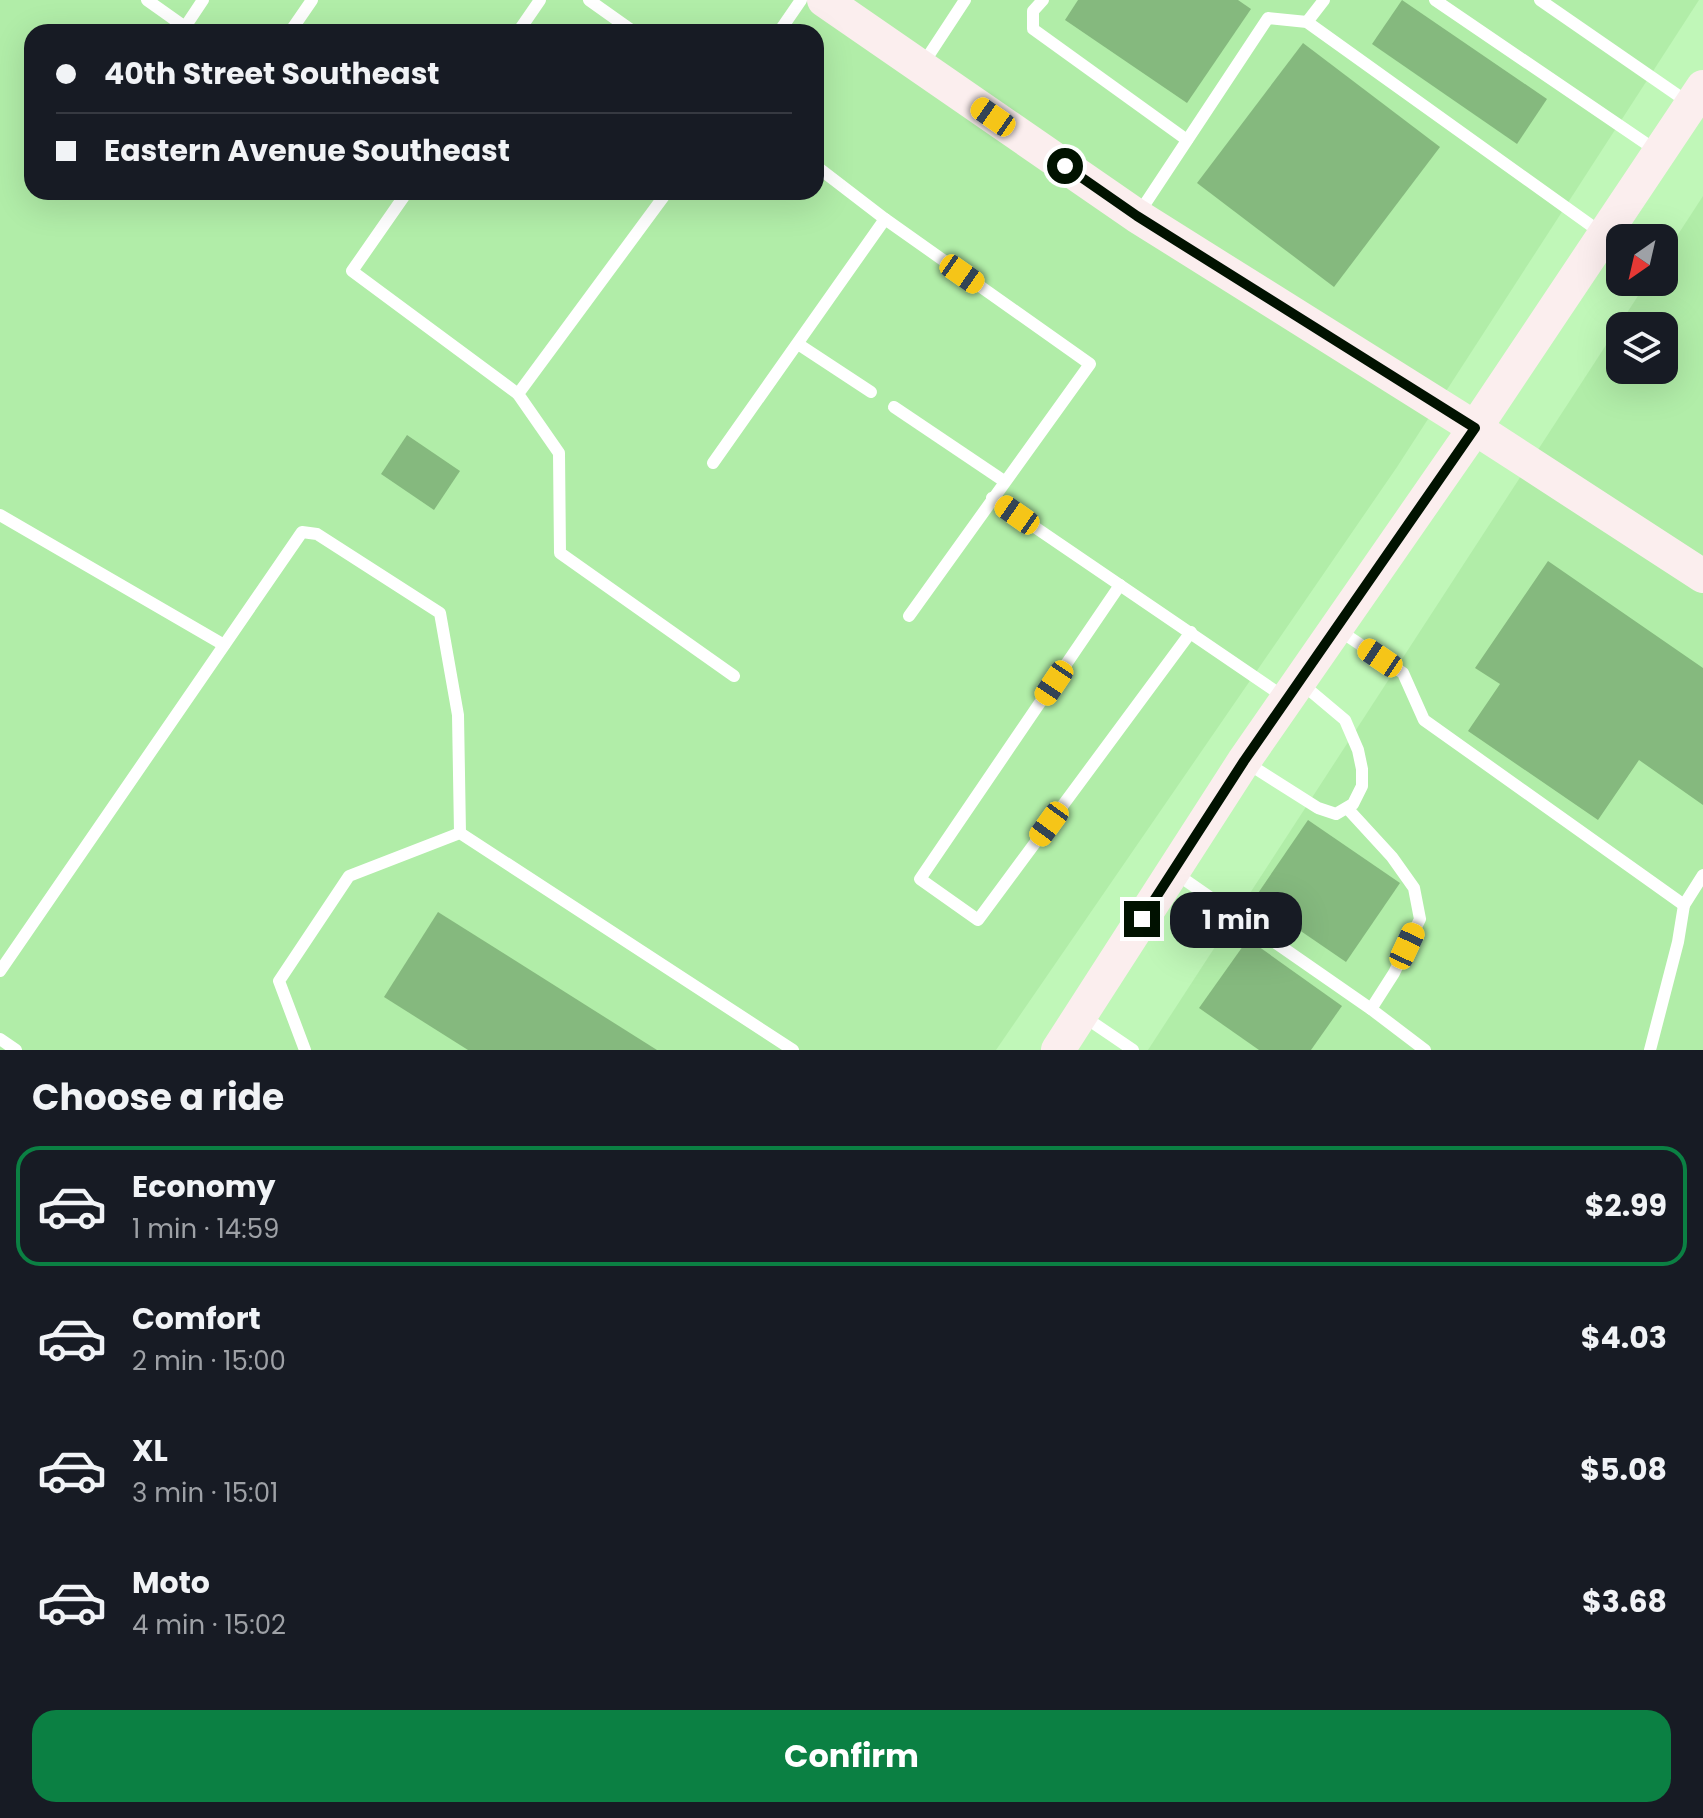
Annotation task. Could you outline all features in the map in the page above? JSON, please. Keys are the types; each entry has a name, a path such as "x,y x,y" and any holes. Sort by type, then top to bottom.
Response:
{"main road":[{"path":"824,0 1137,216 1475,428 1703,576"},
{"path":"1058,1050 1244,761 1475,428 1697,96"}],"lane":[{"path":"147,0 181,24"},
{"path":"192,24 203,0"},
{"path":"296,24 312,0"},
{"path":"524,24 540,0"},
{"path":"589,0 623,24"},
{"path":"784,24 801,0"},
{"path":"921,67 965,0"},
{"path":"1043,0 1033,11 1033,29 1187,140"},
{"path":"1307,22 1324,0"},
{"path":"1435,0 1660,153"},
{"path":"1540,0 1697,96"},
{"path":"1137,216 1268,18 1307,22 1604,235"},
{"path":"824,172 1090,364 909,616"},
{"path":"401,200 352,271 518,394 559,453 560,553 734,676"},
{"path":"518,394 661,200"},
{"path":"713,463 885,219"},
{"path":"798,344 871,392"},
{"path":"894,407 1004,481"},
{"path":"992,498 1191,632 1345,720 1358,750 1362,786 1353,804 1336,814 1318,808 1244,761"},
{"path":"0,515 224,645"},
{"path":"0,971 302,532 317,534 440,613 458,715 460,833"},
{"path":"1120,585 920,879 978,920 1191,632"},
{"path":"1335,628 1403,673 1424,720 1684,905"},
{"path":"1347,808 1392,857 1414,888 1420,919 1394,973 1371,1009"},
{"path":"305,1050 279,981 349,876 460,833"},
{"path":"460,833 793,1050"},
{"path":"1172,871 1425,1050"},
{"path":"1650,1050 1678,942 1684,905 1703,875"},
{"path":"1081,1015 1133,1050"},
{"path":"0,1039 16,1050"}],"shaded area":[{"path":"0,0 1699,0 1397,467 996,1050 0,1050"},
{"path":"1703,196 1703,1050 1148,1050 1606,345 1606,384 1678,384 1678,312 1628,312 1638,296 1678,296 1678,234"}],"building":[{"path":"1078,0 1238,0 1251,9 1187,103 1065,20"},
{"path":"1402,0 1547,99 1517,144 1372,44"},
{"path":"1303,43 1440,147 1334,287 1197,183"},
{"path":"407,435 460,471 434,510 381,474"},
{"path":"1548,561 1703,668 1703,805 1639,760 1598,820 1468,731 1500,684 1475,668"},
{"path":"1308,820 1400,883 1346,962 1254,899"},
{"path":"438,912 657,1050 468,1050 384,997"},
{"path":"1248,939 1342,1006 1311,1050 1259,1050 1199,1008"}],"route":[{"path":"1065,166 1137,216 1475,428 1244,761 1142,919"}]}
